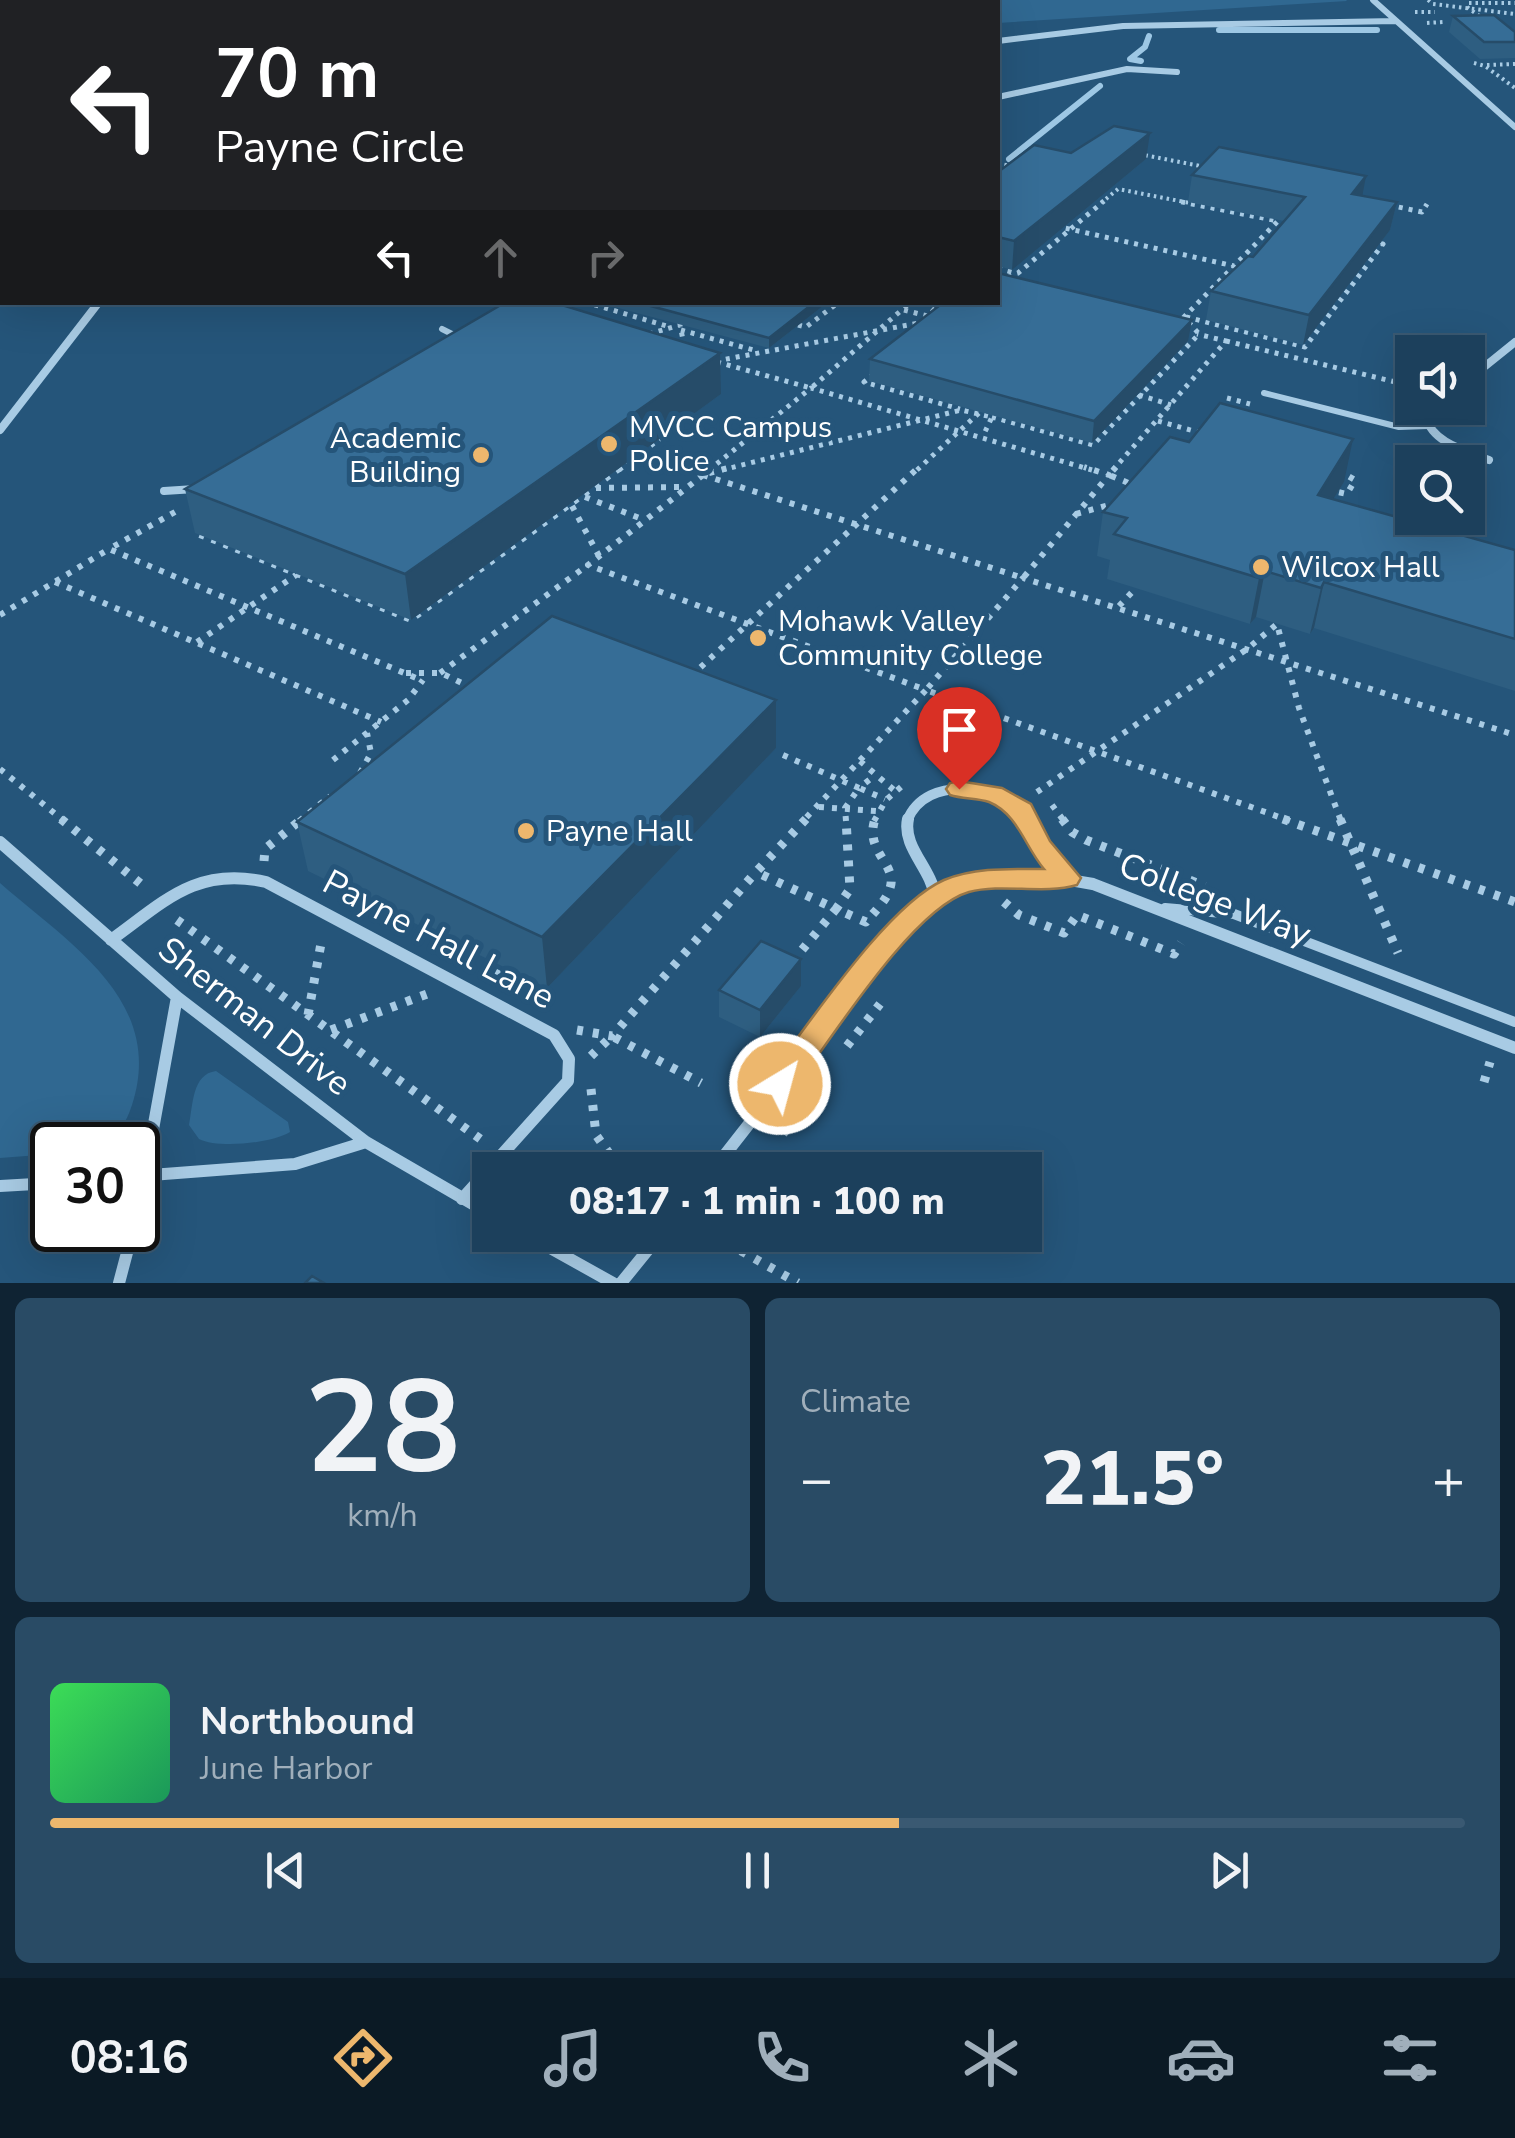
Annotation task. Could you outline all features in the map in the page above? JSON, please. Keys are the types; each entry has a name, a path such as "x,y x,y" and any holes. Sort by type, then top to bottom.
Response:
{"street":[{"path":"1373,0 1515,127"},
{"path":"1000,41 1104,27 1396,21"},
{"path":"1000,97 1127,69 1177,72"},
{"path":"0,430 97,305"},
{"path":"1485,366 1515,342"},
{"path":"1428,426 1444,441 1489,460"},
{"path":"935,896 930,872 910,845 908,816 927,797 959,789 993,794 1022,810 1039,846 1068,878"},
{"name":"Sherman Drive","path":"0,842 176,996 366,1142 472,1204"},
{"name":"Payne Hall Lane","path":"111,940 202,877 236,874 266,882 543,1027 563,1044 569,1059 568,1081 504,1152"},
{"name":"College Way","path":"727,1152 896,933 935,896 986,879 1068,878 1158,908 1515,1048"},
{"path":"152,1122 176,996"},
{"path":"160,1175 295,1164 366,1142"},
{"path":"0,1186 30,1184"},
{"name":"Payne Hall Lane","path":"462,1199 472,1188"},
{"path":"119,1283 127,1252"},
{"path":"557,1252 613,1283"},
{"path":"622,1283 647,1252"}],"lane":[{"path":"436,352 455,338 442,328"},
{"path":"1264,394 1399,427 1428,426"},
{"path":"164,490 200,488"},
{"path":"1158,908 1234,914 1515,1022"}],"path":[{"path":"1431,2 1511,2"},
{"path":"1431,2 1515,14"},
{"path":"1466,7 1489,24"},
{"path":"1486,66 1515,64"},
{"path":"1127,152 1215,170"},
{"path":"1000,163 1030,170"},
{"path":"1103,185 1295,225"},
{"path":"1000,280 1018,273 1118,188"},
{"path":"1107,199 1134,192"},
{"path":"1380,203 1422,212 1427,204"},
{"path":"1259,220 1268,224 1269,230"},
{"path":"1176,325 1278,221"},
{"path":"1053,225 1253,270"},
{"path":"1184,317 1304,347 1382,244 1365,240"},
{"path":"1000,268 1018,273"},
{"path":"1000,282 1008,286"},
{"path":"595,305 672,327"},
{"path":"798,326 806,328 836,305"},
{"path":"109,549 246,610 421,680 441,673 588,565 811,388 908,305"},
{"path":"927,305 940,320"},
{"path":"903,310 940,320"},
{"path":"922,334 950,310"},
{"path":"1184,317 1198,334"},
{"path":"698,366 887,326 940,320"},
{"path":"654,342 638,338 680,325 685,351"},
{"path":"681,330 762,352"},
{"path":"1183,330 1395,384"},
{"path":"878,370 864,382 1093,445 1198,334"},
{"path":"701,1083 612,1036 577,1030 587,1054 612,1036 756,872 926,690 1226,341"},
{"path":"669,346 958,428 1109,475 1151,493"},
{"path":"674,364 685,351"},
{"path":"1139,395 1171,404"},
{"path":"703,475 961,410"},
{"path":"684,682 958,428 980,412"},
{"path":"983,436 992,418"},
{"path":"212,523 195,533 412,620 585,497 682,422"},
{"path":"1158,422 1223,438"},
{"path":"1328,467 1354,478 1346,494 1338,492"},
{"path":"703,475 1515,735"},
{"path":"596,488 685,487"},
{"path":"585,497 642,519"},
{"path":"1076,514 1132,498"},
{"path":"572,506 599,556"},
{"path":"0,615 178,510"},
{"path":"1387,530 1395,523"},
{"path":"588,565 1515,902"},
{"path":"197,642 297,574"},
{"path":"56,582 381,722"},
{"path":"1120,606 1136,588"},
{"path":"1037,792 1247,649 1277,624 1284,662 1349,842 1400,958"},
{"path":"402,673 441,673 474,688"},
{"path":"333,760 419,689 421,680"},
{"path":"350,781 370,758 367,733"},
{"path":"782,754 885,799"},
{"path":"860,761 894,791"},
{"path":"0,769 149,890"},
{"path":"790,964 850,889 845,808 859,788 874,776"},
{"path":"267,868 264,849 337,790"},
{"path":"818,808 877,811"},
{"path":"756,872 866,922"},
{"path":"1004,902 1019,915 1064,933 1077,915 1174,954 1184,938"},
{"path":"176,919 499,1152"},
{"path":"308,1015 324,930"},
{"path":"485,968 547,999"},
{"path":"330,1031 438,990"},
{"path":"847,1046 880,1004"},
{"path":"1484,1082 1491,1061"},
{"path":"590,1080 596,1135 608,1152"},
{"path":"783,1134 816,1088"},
{"path":"743,1252 798,1283"}],"shaded area":[{"path":"1000,0 1347,1 1000,23"},
{"path":"0,883 81,952 104,977 123,1004 135,1034 139,1068 125,1122 30,1122 30,1156 0,1158"},
{"path":"216,1071 288,1122 290,1132 245,1143 219,1144 199,1139 189,1125 195,1092 202,1078"}],"building":[{"path":"1494,15 1515,32 1515,42 1484,42 1453,16"},
{"path":"1114,126 1150,133 1014,241 1000,238 1000,170 1034,145 1071,153"},
{"path":"1219,147 1366,176 1352,194 1397,202 1309,315 1211,291 1248,256 1253,257 1305,197 1192,175"},
{"path":"1000,273 1192,320 1094,421 870,359 940,305 1000,305"},
{"name":"Academic Building","path":"501,305 562,305 720,353 405,574 185,489"},
{"path":"647,305 811,305 769,338"},
{"path":"1220,403 1353,439 1318,495 1395,516 1395,535 1461,535 1515,550 1515,639 1324,582 1321,588 1265,571 1259,578 1114,534 1127,518 1103,512 1170,437 1189,442"},
{"name":"Payne Hall","path":"552,616 776,700 542,937 297,822"},
{"path":"761,941 801,959 760,1010 719,990"},
{"path":"312,1276 324,1283 305,1283"}],"waterway":[{"path":"1219,30 1377,30"},
{"path":"1141,61 1130,59 1145,47 1149,36"},
{"path":"1009,159 1100,86"}],"place":[{"name":"MVCC Campus Police","path":"609,444"},
{"name":"Academic Building","path":"481,455"},
{"name":"Wilcox Hall","path":"1261,567"},
{"name":"Mohawk Valley Community College","path":"758,638"},
{"name":"Payne Hall","path":"526,831"}],"route":[{"path":"780,1084 896,933 926,902 956,886 986,879 1068,878 1039,846 1022,810 993,794 959,789"}]}
